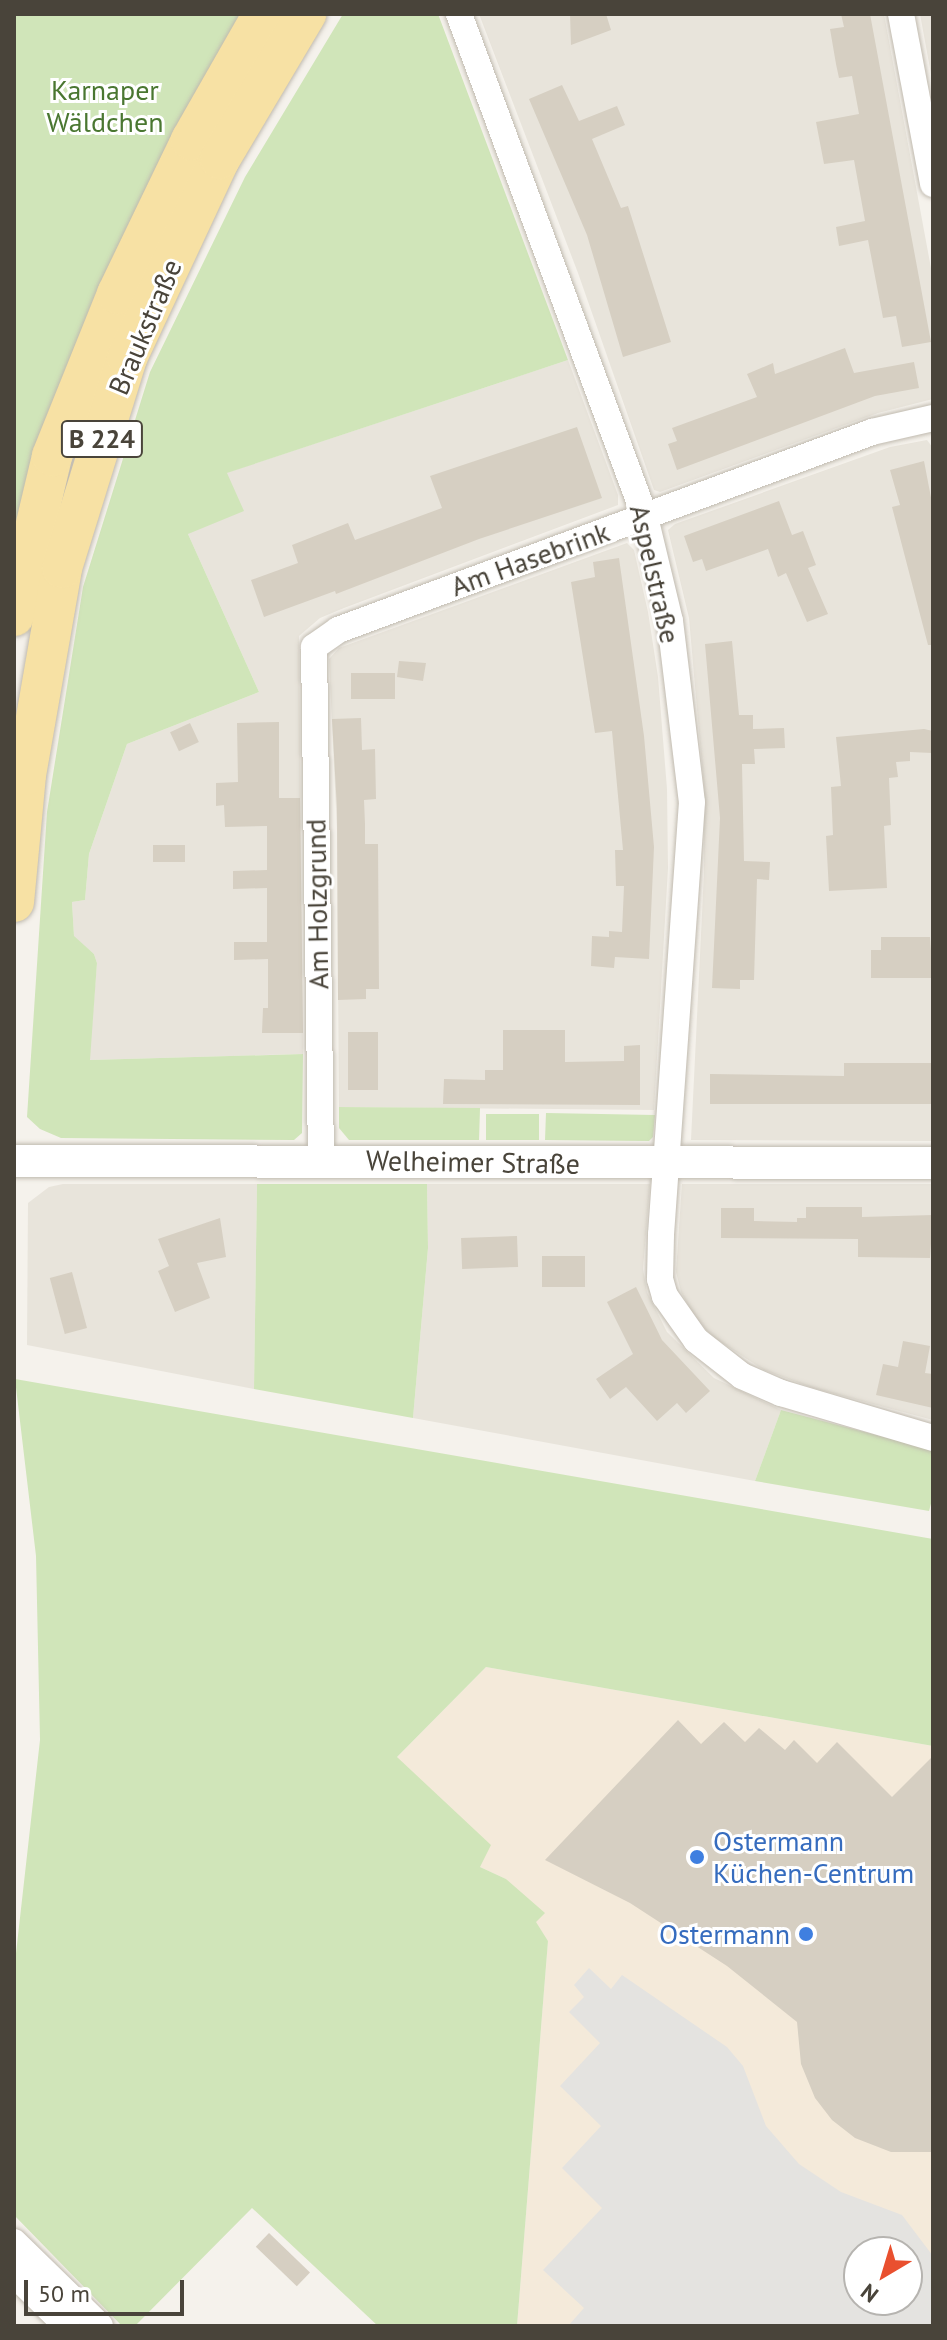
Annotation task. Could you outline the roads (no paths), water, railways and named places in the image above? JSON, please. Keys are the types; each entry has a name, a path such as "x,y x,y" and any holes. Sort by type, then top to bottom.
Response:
{"main road":[{"name":"Braukstraße","path":"14,616 52,456 117,294 191,140 263,14"},
{"name":"Braukstraße","path":"14,902 26,775 62,568 127,358 220,159 306,14"}],"street":[{"name":"Aspelstraße","path":"459,14 645,517 670,621 692,802 660,1279 665,1296 696,1340 742,1376 781,1393 933,1438"},
{"path":"901,14 933,184"},
{"name":"Am Hasebrink","path":"314,647 338,630 872,432 933,418"},
{"name":"Am Holzgrund","path":"314,647 321,1160"},
{"name":"Welheimer Straße","path":"14,1161 933,1163"},
{"path":"14,2242 100,2326"},
{"path":"14,2274 67,2326"}],"place":[{"name":"Ostermann Küchen-Centrum","path":"697,1857"},
{"name":"Ostermann","path":"806,1934"}],"park label":[{"name":"Karnaper Wäldchen","path":"105,106"}]}
